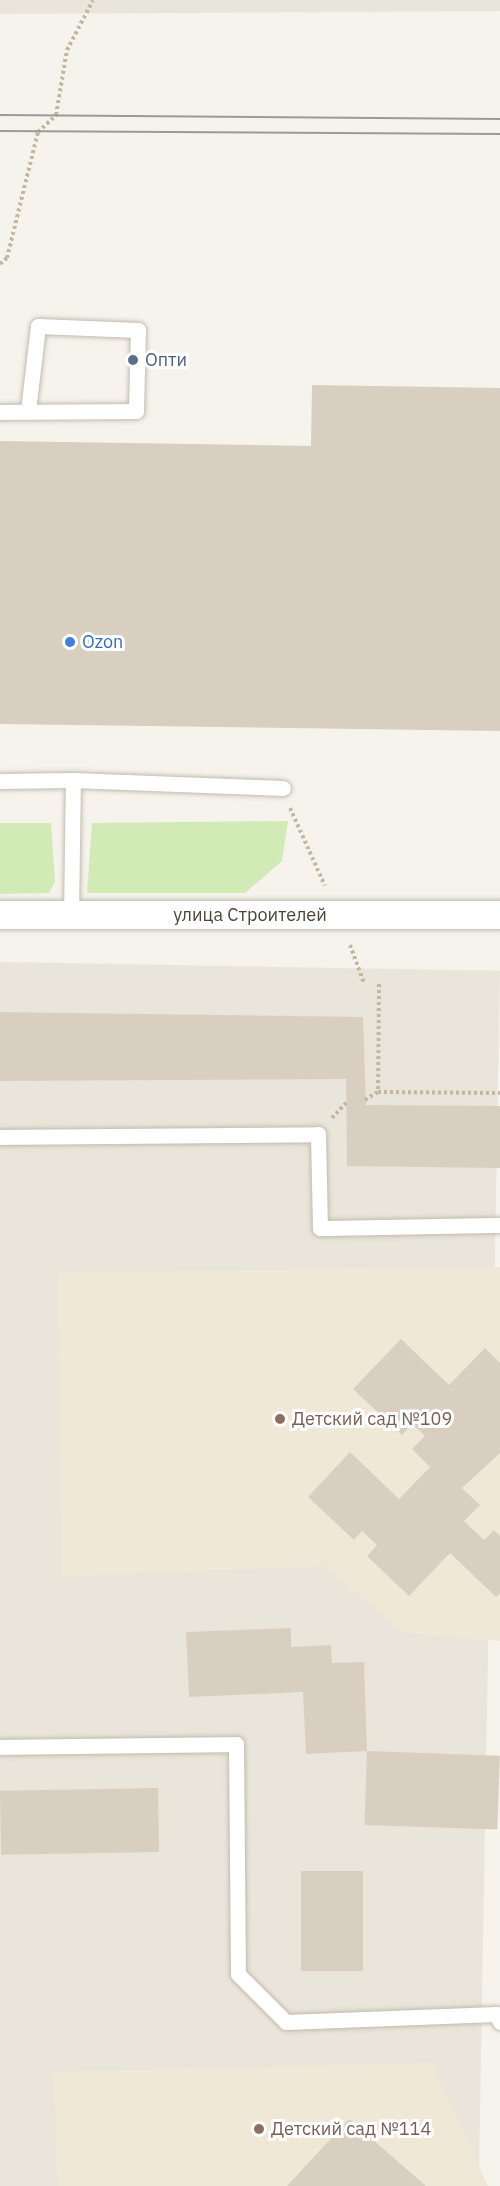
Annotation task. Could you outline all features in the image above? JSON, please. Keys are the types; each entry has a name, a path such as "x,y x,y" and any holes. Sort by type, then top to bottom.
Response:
{"street":[{"name":"улица Строителей","path":"0,915 71,917 500,915"}],"lane":[{"path":"0,412 136,411 138,330 38,326 28,411"},
{"path":"71,917 73,780"},
{"path":"0,781 73,780 283,788"},
{"path":"0,1137 318,1134 320,1228 500,1225"},
{"path":"0,1748 236,1744 237,1974 286,2022 496,2014 500,2022"}],"path":[{"path":"0,264 7,258 38,132 56,115 67,50 93,0"},
{"path":"378,1092 380,984"},
{"path":"365,1100 378,1092 500,1093"}],"shaded area":[{"path":"0,0 500,0 500,11 0,14"},
{"path":"0,962 500,971 479,2186 0,2186"},
{"name":"Детский сад №109","path":"500,1267 500,1641 403,1632 325,1566 62,1576 58,1273"},
{"name":"Детский сад №114","path":"432,2063 488,2186 58,2186 53,2072"}],"green space":[{"path":"288,821 282,861 245,893 87,893 92,823"},
{"path":"0,823 51,823 55,882 49,893 0,894"}],"building":[{"path":"312,385 500,388 500,731 0,724 0,441 311,446"},
{"path":"0,1012 363,1017 366,1105 500,1106 500,1168 347,1166 346,1079 0,1081"},
{"path":"401,1339 449,1385 485,1348 500,1363 500,1453 462,1488 480,1505 464,1521 484,1540 494,1530 500,1536 500,1593 496,1597 450,1553 409,1596 367,1556 377,1545 362,1531 354,1540 308,1497 350,1452 399,1499 430,1467 412,1449 425,1436 412,1424 402,1435 353,1389"},
{"path":"291,1628 291,1647 331,1645 332,1663 364,1662 367,1751 306,1754 303,1692 189,1697 186,1632"},
{"path":"367,1751 500,1756 497,1830 364,1825"},
{"path":"158,1788 159,1852 1,1855 0,1791"},
{"path":"301,1871 363,1871 363,1971 301,1971"},
{"path":"349,2119 426,2186 287,2186"}],"tram line":[{"path":"0,115 500,119"},
{"path":"0,131 500,134"}],"place":[{"name":"Опти","path":"133,360"},
{"name":"Ozon","path":"70,642"},
{"name":"Детский сад №109","path":"280,1419"},
{"name":"Детский сад №114","path":"259,2129"}]}
